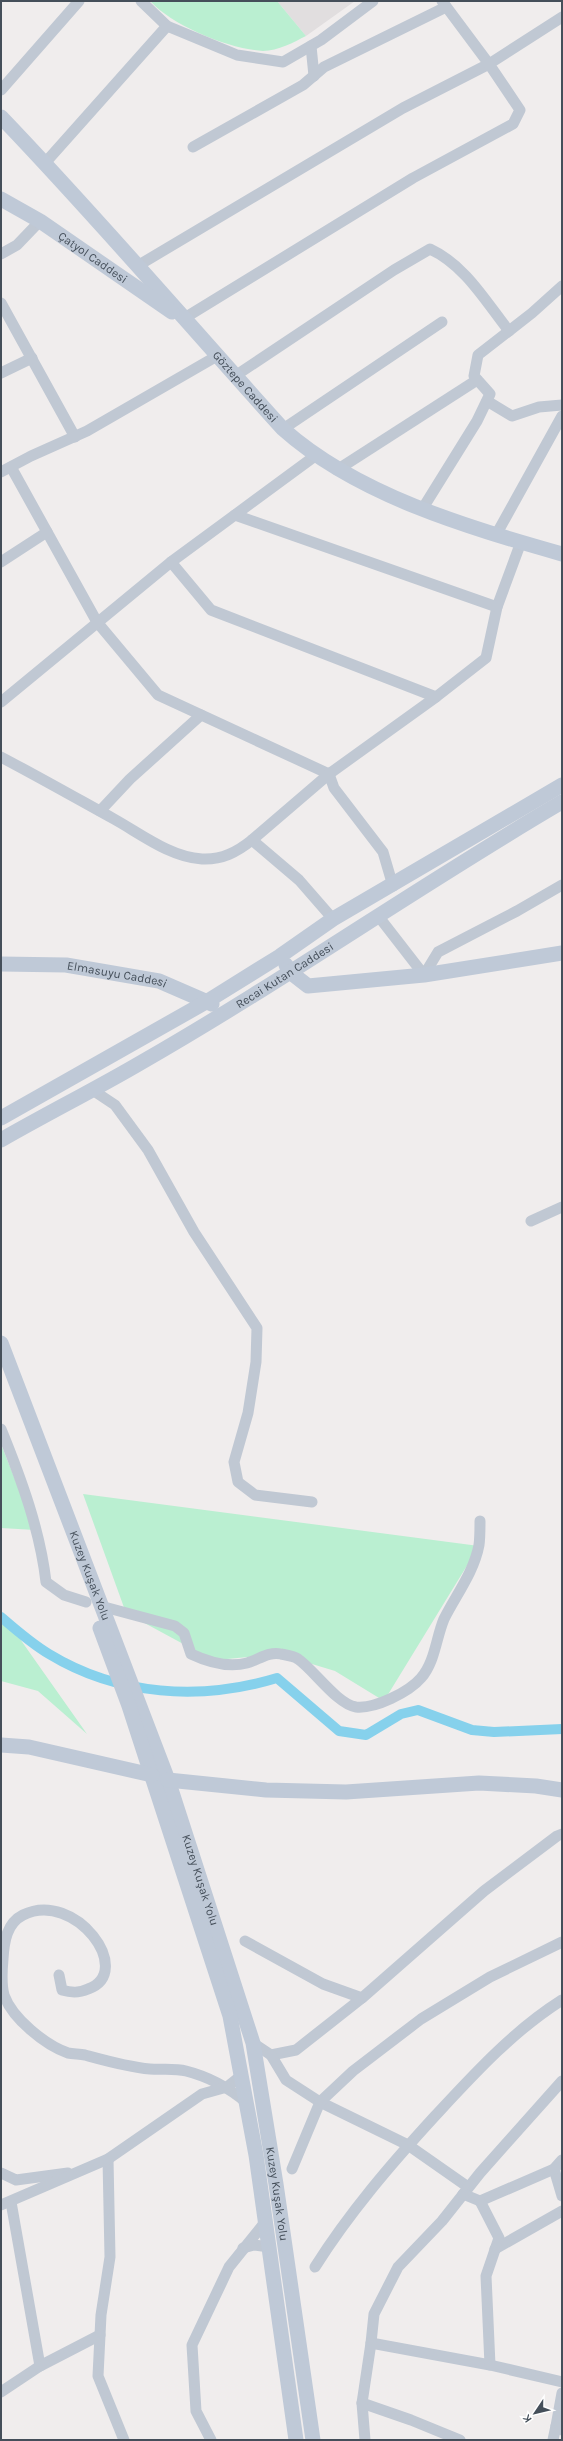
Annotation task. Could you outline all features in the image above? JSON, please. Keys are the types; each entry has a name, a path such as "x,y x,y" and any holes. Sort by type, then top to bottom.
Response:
{"main road":[{"name":"Göztepe Caddesi","path":"1,117 139,265 183,319 283,429 315,456 337,470 423,508 496,535 562,553"},
{"name":"Çatyol Caddesi","path":"1,199 40,221 134,288 183,319"},
{"name":"Recai Kutan Caddesi","path":"1,1118 206,1002 280,956 333,919 393,886 562,785"},
{"name":"Recai Kutan Caddesi","path":"1,1140 141,1062 228,1010 379,917 476,853 562,802"},
{"path":"280,956 290,972 308,986 424,975 562,953"},
{"name":"Elmasuyu Caddesi","path":"1,964 66,965 160,981 206,1002 228,1010"},
{"name":"Kuzey Kuşak Yolu","path":"1,1343 135,1707 168,1780 253,2043 313,2440"},
{"name":"Kuzey Kuşak Yolu","path":"1,1367 118,1662"},
{"name":"Kuzey Kuşak Yolu","path":"135,1707 152,1775 230,2016 247,2103 266,2221 296,2440"},
{"path":"1,1744 29,1747 152,1775"},
{"path":"168,1780 266,1790 295,1791 346,1792 479,1783 536,1786 562,1790"}],"street":[{"path":"1,90 79,1"},
{"path":"141,1 167,26 237,55 283,62 311,46 373,1"},
{"path":"183,319 413,178 513,124 520,110 489,64 444,4 324,67 303,85 193,148"},
{"path":"139,265 403,108 489,64 562,17"},
{"path":"45,163 167,26"},
{"path":"311,46 314,76"},
{"path":"1,254 17,245 40,221"},
{"path":"235,376 394,270 430,249 445,256 468,279 509,331"},
{"path":"423,508 477,421 490,394 474,376 478,355 562,286"},
{"path":"1,303 75,437"},
{"path":"283,429 442,322"},
{"path":"216,356 75,437 6,470 47,532 97,622 158,696 329,774 334,788 382,852 393,886"},
{"path":"1,374 32,358"},
{"path":"337,470 478,380"},
{"path":"486,401 512,416 539,407 562,405"},
{"path":"496,535 562,416"},
{"path":"1,702 171,562 315,456"},
{"path":"235,515 497,607"},
{"path":"1,562 47,532"},
{"path":"1,756 155,843 183,856 203,859 235,853 329,774 436,697 486,658 497,607 521,542"},
{"path":"171,562 212,610 436,697"},
{"path":"100,811 130,779 201,715"},
{"path":"252,840 299,880 333,919"},
{"path":"379,917 424,975 438,952 517,911 562,885"},
{"path":"91,1089 115,1105 148,1150 194,1232 257,1328 256,1362 248,1413 234,1462 238,1482 255,1495 312,1502"},
{"path":"531,1221 562,1207"},
{"path":"1,1429 27,1500 40,1545 46,1582 64,1595 86,1602"},
{"path":"108,1608 175,1626 184,1634 191,1654 206,1661 229,1665 246,1663 264,1655 279,1654 298,1659 338,1696 355,1706 370,1706 384,1702 421,1678 436,1647 444,1620 464,1585 479,1546 480,1521"},
{"path":"271,2055 296,2050 362,1998 484,1891 560,1839"},
{"path":"59,1975 62,1990 69,1992 81,1992 92,1988 103,1980 107,1967 102,1952 83,1924 61,1912 45,1909 30,1912 12,1922 4,1942 4,1995 19,2019 31,2030 67,2052 86,2056 99,2061 152,2069 184,2071 204,2076 227,2087 247,2103"},
{"path":"245,1941 323,1984 362,1998"},
{"path":"292,2169 320,2102 353,2071 421,2020 490,1977 562,1942"},
{"path":"315,2267 341,2226 408,2145 476,2071 538,2015 562,2000"},
{"path":"253,2043 271,2055 286,2080 320,2102 408,2145 480,2201 498,2238 486,2276 490,2365"},
{"path":"40,2366 6,2204 108,2159 202,2094 227,2087 242,2075"},
{"path":"365,2440 362,2403 374,2314 398,2267 442,2221 466,2191 562,2081"},
{"path":"108,2159 110,2258 100,2335 98,2376 123,2440"},
{"path":"562,2160 558,2174 562,2196"},
{"path":"1,2173 16,2180 80,2172"},
{"path":"480,2201 558,2174"},
{"path":"495,2250 562,2211"},
{"path":"211,2440 196,2411 192,2344 229,2267 266,2221"},
{"path":"243,2248 254,2245 269,2247"},
{"path":"1,2392 40,2366 100,2335"},
{"path":"371,2343 490,2365 562,2382"},
{"path":"553,2440 559,2428 562,2393"},
{"path":"362,2403 411,2420 460,2440"}],"shaded area":[{"path":"277,1 355,1 306,36"}],"green space":[{"path":"150,1 277,1 306,36 286,46 269,51 234,46 202,35 187,27 160,10"},
{"path":"1,1444 35,1530 1,1528"},
{"path":"83,1494 479,1546 384,1701 335,1671 279,1654 206,1661 187,1646 126,1613"},
{"path":"1,1612 87,1734 38,1691 1,1681"}],"waterway":[{"path":"1,1617 30,1641 49,1654 75,1668 103,1679 131,1686 190,1692 219,1690 277,1678 339,1731 366,1735 401,1714 418,1710 472,1730 494,1732 562,1729"}]}
